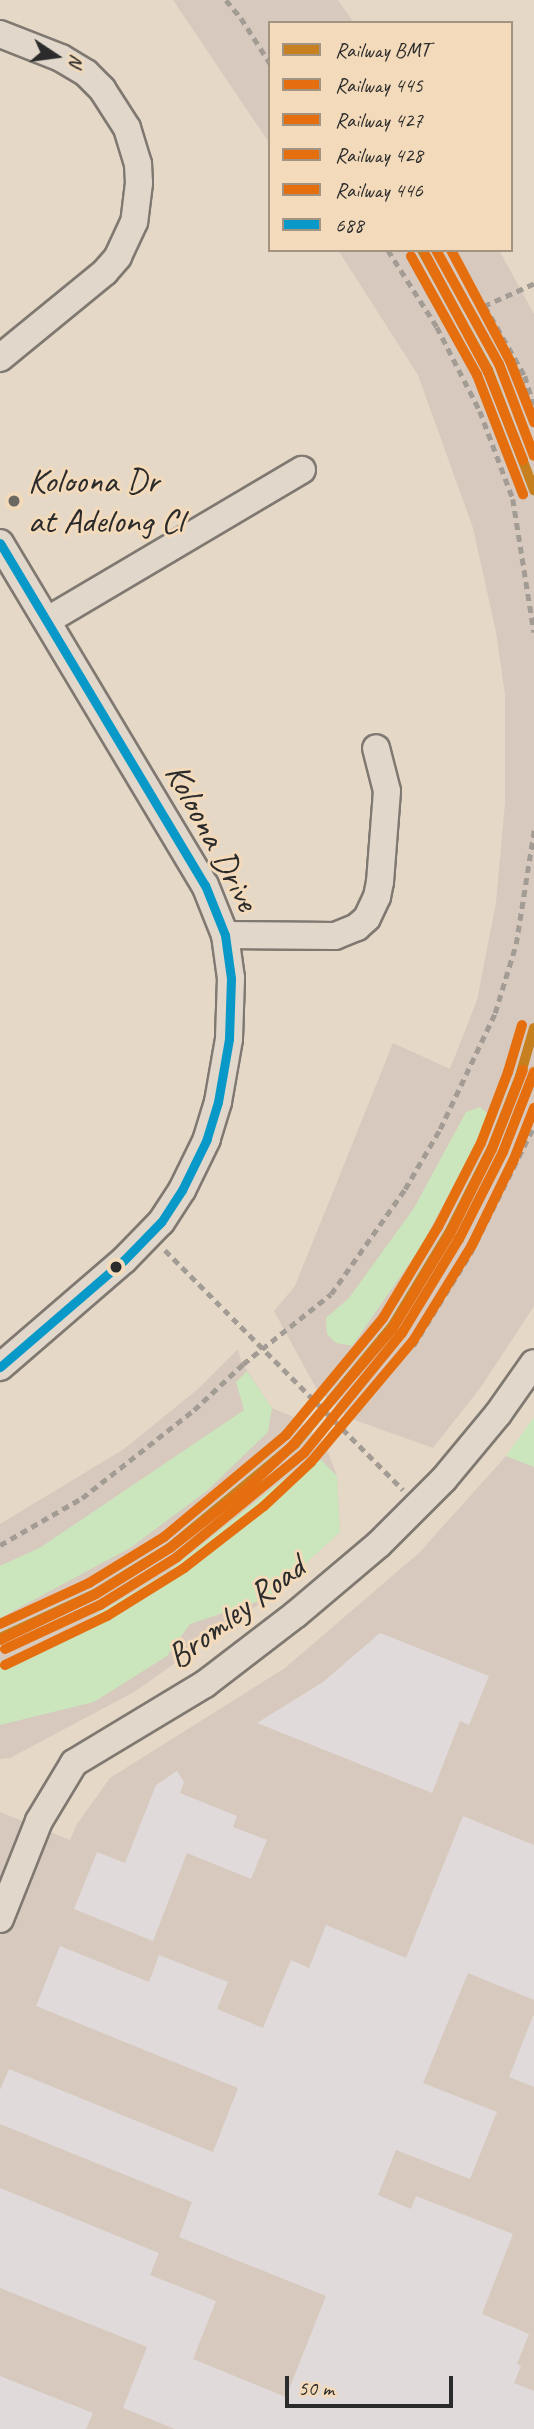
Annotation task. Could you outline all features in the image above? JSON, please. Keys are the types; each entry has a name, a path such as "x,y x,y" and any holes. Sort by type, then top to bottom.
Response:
{"street":[{"path":"0,34 61,58 86,73 102,89 127,128 134,145 139,183 134,222 118,257 105,272 0,358"},
{"path":"48,620 302,470"},
{"name":"Koloona Drive","path":"0,543 205,885 225,934 231,963 229,1039 214,1120 182,1190 150,1235 0,1367"},
{"path":"225,934 335,936 357,927 367,918 377,897 380,882 387,791 376,748"},
{"name":"Bromley Road","path":"0,1919 39,1821 74,1763 205,1684 306,1606 379,1544 418,1506 482,1435 534,1363"}],"path":[{"path":"226,0 268,59"},
{"path":"389,252 437,327 480,411 509,487 527,575 534,632"},
{"path":"534,284 485,306 525,376 534,405"},
{"path":"0,1545 82,1498 194,1410 331,1294 405,1189 440,1129 495,1013 516,944 534,830"},
{"path":"413,1346 470,1254 534,1126"},
{"path":"150,1235 418,1506"}],"shaded area":[{"path":"173,0 338,0 353,21 268,21 268,141"},
{"path":"339,252 500,252 534,314 534,1306 481,1387 433,1448 349,1418 316,1388 274,1311 295,1286 393,1043 450,1069 477,1000 496,903 505,803 505,694 496,632 473,528 418,375"},
{"path":"238,1349 241,1361 272,1408 296,1418 325,1444 337,1476 340,1532 268,1598 134,1692 10,1758 0,1759 0,1524 124,1449 198,1389"},
{"path":"506,1456 534,1467 534,2429 0,2429 0,1812 70,1840 77,1824 110,1778 285,1668 419,1553"}],"green space":[{"path":"480,1107 487,1113 486,1125 420,1248 352,1346 336,1343 327,1334 326,1318 349,1298 414,1208 466,1112"},
{"path":"247,1371 272,1408 268,1432 208,1490 130,1548 0,1618 0,1566 41,1547 244,1410 236,1382"},
{"path":"534,1417 534,1467 506,1456"},
{"path":"321,1460 337,1476 340,1532 268,1598 190,1624 167,1656 94,1702 0,1725 0,1663 38,1644 68,1636 77,1626 169,1571 295,1470"}],"building":[{"path":"380,1633 489,1676 469,1725 460,1721 432,1793 257,1723 323,1682"},
{"path":"177,1771 184,1782 180,1793 237,1816 233,1827 267,1840 251,1879 187,1853 153,1941 74,1909 97,1852 125,1863 156,1785"},
{"path":"463,1816 534,1845 534,2000 468,1973 423,2083 497,2112 470,2179 396,2150 378,2195 411,2209 416,2196 513,2234 482,2314 529,2334 517,2364 521,2366 514,2383 534,2391 534,2429 175,2429 123,2408 147,2347 0,2288 0,2188 159,2253 150,2275 216,2301 193,2359 286,2397 326,2296 179,2237 192,2202 0,2124 0,2090 9,2069 213,2152 238,2088 36,2006 60,1946 149,1982 159,1955 228,1982 217,2009 263,2028 291,1960 309,1968 326,1925 406,1958"},
{"path":"534,2016 534,2087 509,2077"},
{"path":"0,2376 93,2413 86,2429 0,2429"}],"rail line":[{"name":"BMT","path":"423,252 488,370 534,490"},
{"name":"427","path":"437,252 499,364 534,456"},
{"name":"446","path":"452,252 510,361 534,422"},
{"name":"445","path":"411,256 477,375 523,494"},
{"name":"428","path":"426,256 488,372 523,460"},
{"name":"427","path":"0,1624 89,1583 164,1537 286,1435 383,1318 438,1227 481,1143 508,1072 522,1025"},
{"name":"BMT","path":"0,1638 95,1594 171,1547 295,1444 393,1325 449,1233 492,1148 520,1076 534,1028"},
{"name":"446","path":"0,1640 96,1594 170,1548 248,1487 293,1445 393,1328 450,1234 492,1149 523,1070"},
{"name":"445","path":"5,1649 100,1605 177,1557 304,1453 402,1333 459,1239 503,1152 534,1072"},
{"name":"428","path":"5,1665 107,1616 184,1568 264,1506 311,1462 413,1341 472,1245 514,1159 534,1108"}],"transit line":[{"name":"688","path":"0,543 205,885 225,935 231,978 229,1039 218,1102 207,1139 182,1190 161,1222 124,1260 0,1367"}],"place":[{"name":"Koloona Dr at Adelong Cl","path":"14,501"}]}
